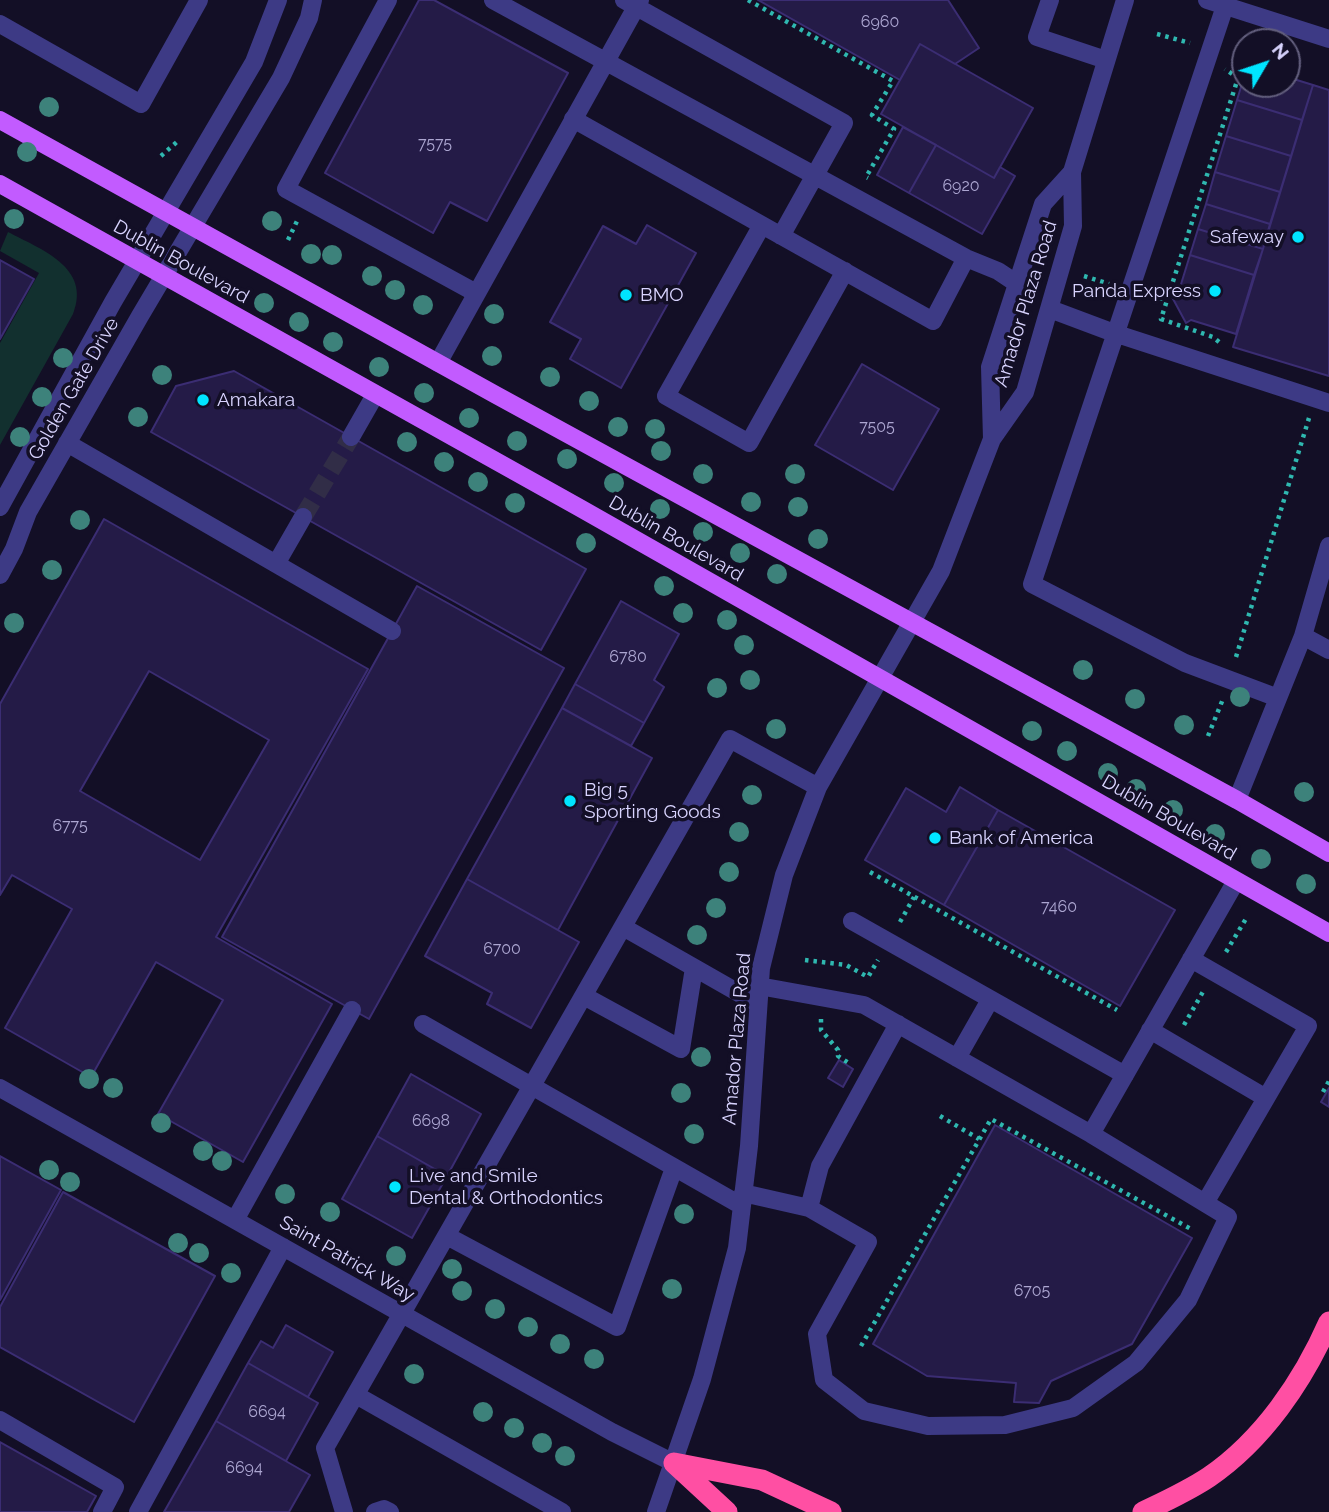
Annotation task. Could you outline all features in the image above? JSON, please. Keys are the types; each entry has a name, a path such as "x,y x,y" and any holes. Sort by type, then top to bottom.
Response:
{"highway":[{"path":"1143,1512 1211,1476 1242,1449 1291,1394 1329,1322"},
{"path":"674,1463 727,1512"},
{"path":"674,1463 762,1480 831,1512"}],"main road":[{"name":"Dublin Boulevard","path":"0,120 1329,853"},
{"name":"Dublin Boulevard","path":"0,184 1329,933"}],"street":[{"path":"0,24 141,104 199,0"},
{"name":"Golden Gate Drive","path":"0,507 254,62 278,0"},
{"name":"Golden Gate Drive","path":"0,575 15,550 28,512 67,443 281,78 309,19 313,0"},
{"path":"388,0 286,189 476,293"},
{"path":"493,0 966,258 999,271 1016,283"},
{"path":"1050,0 1037,37 1106,60"},
{"name":"Amador Plaza Road","path":"656,1512 702,1379 737,1248 761,968 784,875 818,787 941,571 992,439 1025,392 1073,226 1072,172 1125,0"},
{"path":"1207,0 1329,39"},
{"path":"438,363 606,61 633,2 844,123 781,236"},
{"path":"1225,6 1032,584 1185,663 1278,698"},
{"path":"573,119 933,321 966,258"},
{"name":"Amador Plaza Road","path":"992,439 990,367 1043,204 1072,172"},
{"path":"762,225 667,396 750,443 845,271"},
{"path":"1051,309 1114,333 1322,400"},
{"path":"351,437 375,395"},
{"path":"67,443 392,631"},
{"path":"276,564 303,517"},
{"path":"1237,800 1303,636 1329,546"},
{"path":"1303,636 1329,650"},
{"path":"344,1512 325,1448 730,739 818,787"},
{"path":"1091,1134 1236,881"},
{"path":"852,921 1125,1075"},
{"path":"423,1024 674,1168 743,1199 809,1208 868,1242 817,1334 824,1380 864,1411 928,1426 1006,1425 1073,1408 1136,1363 1188,1300 1228,1217 1091,1134 864,1005 759,995 694,968 623,928"},
{"path":"1191,959 1308,1026 1205,1203"},
{"path":"584,996 681,1049 694,968"},
{"path":"957,1058 990,1000"},
{"path":"235,1220 352,1010"},
{"path":"809,1208 820,1166 898,1024"},
{"path":"1150,1030 1266,1098"},
{"name":"Saint Patrick Way","path":"0,1088 401,1315 612,1432 674,1463"},
{"path":"447,1236 617,1327 674,1168"},
{"path":"138,1512 283,1247"},
{"path":"356,1395 562,1512"},
{"path":"0,1420 115,1487 102,1512"},
{"path":"375,1512 384,1509 390,1512"}],"path":[{"path":"748,0 893,81 872,116 894,129 866,177 877,183"},
{"path":"1221,344 1213,337 1161,319 1232,98"},
{"path":"1208,736 1230,680 1322,400"},
{"path":"870,872 1117,1010"},
{"path":"810,1015 821,1016 821,1030 838,1050 838,1056 857,1068"},
{"path":"1323,1092 1329,1081"},
{"path":"940,1116 979,1139"},
{"path":"861,1346 990,1119 1191,1229"}],"green space":[{"path":"8,232 60,262 75,284 77,298 73,314 0,445 0,343 39,273 0,251"}],"building":[{"path":"419,0 434,0 568,73 487,221 450,202 433,233 325,173"},
{"path":"758,0 948,0 979,48 955,64 920,44 900,80"},
{"path":"920,44 1033,108 994,178 881,114"},
{"path":"1301,81 1313,85 1302,120 1237,100 1301,98"},
{"name":"Safeway","path":"1313,85 1329,90 1329,376 1233,347"},
{"path":"1237,100 1302,120 1291,156 1226,136"},
{"path":"903,127 936,145 909,193 877,175"},
{"path":"1226,136 1291,156 1280,192 1215,172"},
{"path":"936,145 994,178 1000,167 1015,176 982,234 909,193"},
{"path":"1215,172 1280,192 1270,224 1206,204"},
{"path":"1206,204 1270,224 1263,249 1198,229"},
{"path":"647,225 696,253 621,388 570,359 581,339 550,322 603,226 636,244"},
{"path":"1198,229 1263,249 1254,275 1190,255"},
{"path":"1190,255 1254,275 1236,334 1191,320 1186,323 1172,297 1178,294"},
{"path":"0,260 34,279 0,339"},
{"path":"862,364 939,409 893,490 815,445"},
{"path":"234,371 586,569 541,650 151,432 176,386"},
{"path":"104,519 368,669 216,937 332,1004 243,1162 158,1114 223,1000 156,962 91,1077 5,1028 72,909 12,875 0,895 0,704","holes":["149,671 269,740 200,860 80,791"]},
{"path":"417,586 564,668 369,1019 222,937"},
{"path":"621,601 679,634 654,680 664,687 644,723 575,684"},
{"path":"575,684 644,723 631,746 562,708"},
{"name":"Big 5 Sporting Goods","path":"562,708 652,758 558,930 467,879"},
{"path":"960,787 998,810 944,905 865,860 906,788 946,812"},
{"path":"998,810 1175,910 1120,1006 944,905"},
{"path":"467,879 579,942 531,1028 487,1004 492,993 425,956"},
{"path":"839,1060 853,1069 843,1087 828,1078"},
{"path":"411,1074 481,1114 447,1176 377,1136"},
{"path":"1329,1088 1329,1107 1321,1102"},
{"path":"995,1125 1192,1238 1132,1344 1051,1381 1039,1403 1014,1402 1016,1383 927,1376 873,1344"},
{"name":"Live and Smile Dental & Orthodontics","path":"377,1136 447,1176 412,1238 342,1199"},
{"path":"0,1156 61,1190 0,1300"},
{"path":"63,1192 215,1276 134,1422 0,1347 0,1307"},
{"path":"286,1325 333,1352 308,1397 248,1363 261,1341 273,1348"},
{"path":"248,1363 318,1403 286,1461 216,1421"},
{"path":"216,1421 310,1475 289,1512 164,1512"},
{"path":"0,1442 96,1496 87,1512 0,1512"}],"tunnel":[{"path":"303,517 351,437"}],"place":[{"name":"Safeway","path":"1298,237"},
{"name":"Panda Express","path":"1215,291"},
{"name":"BMO","path":"626,295"},
{"name":"Amakara","path":"203,400"},
{"name":"Big 5 Sporting Goods","path":"570,801"},
{"name":"Bank of America","path":"935,838"},
{"name":"Live and Smile Dental & Orthodontics","path":"395,1187"}]}
